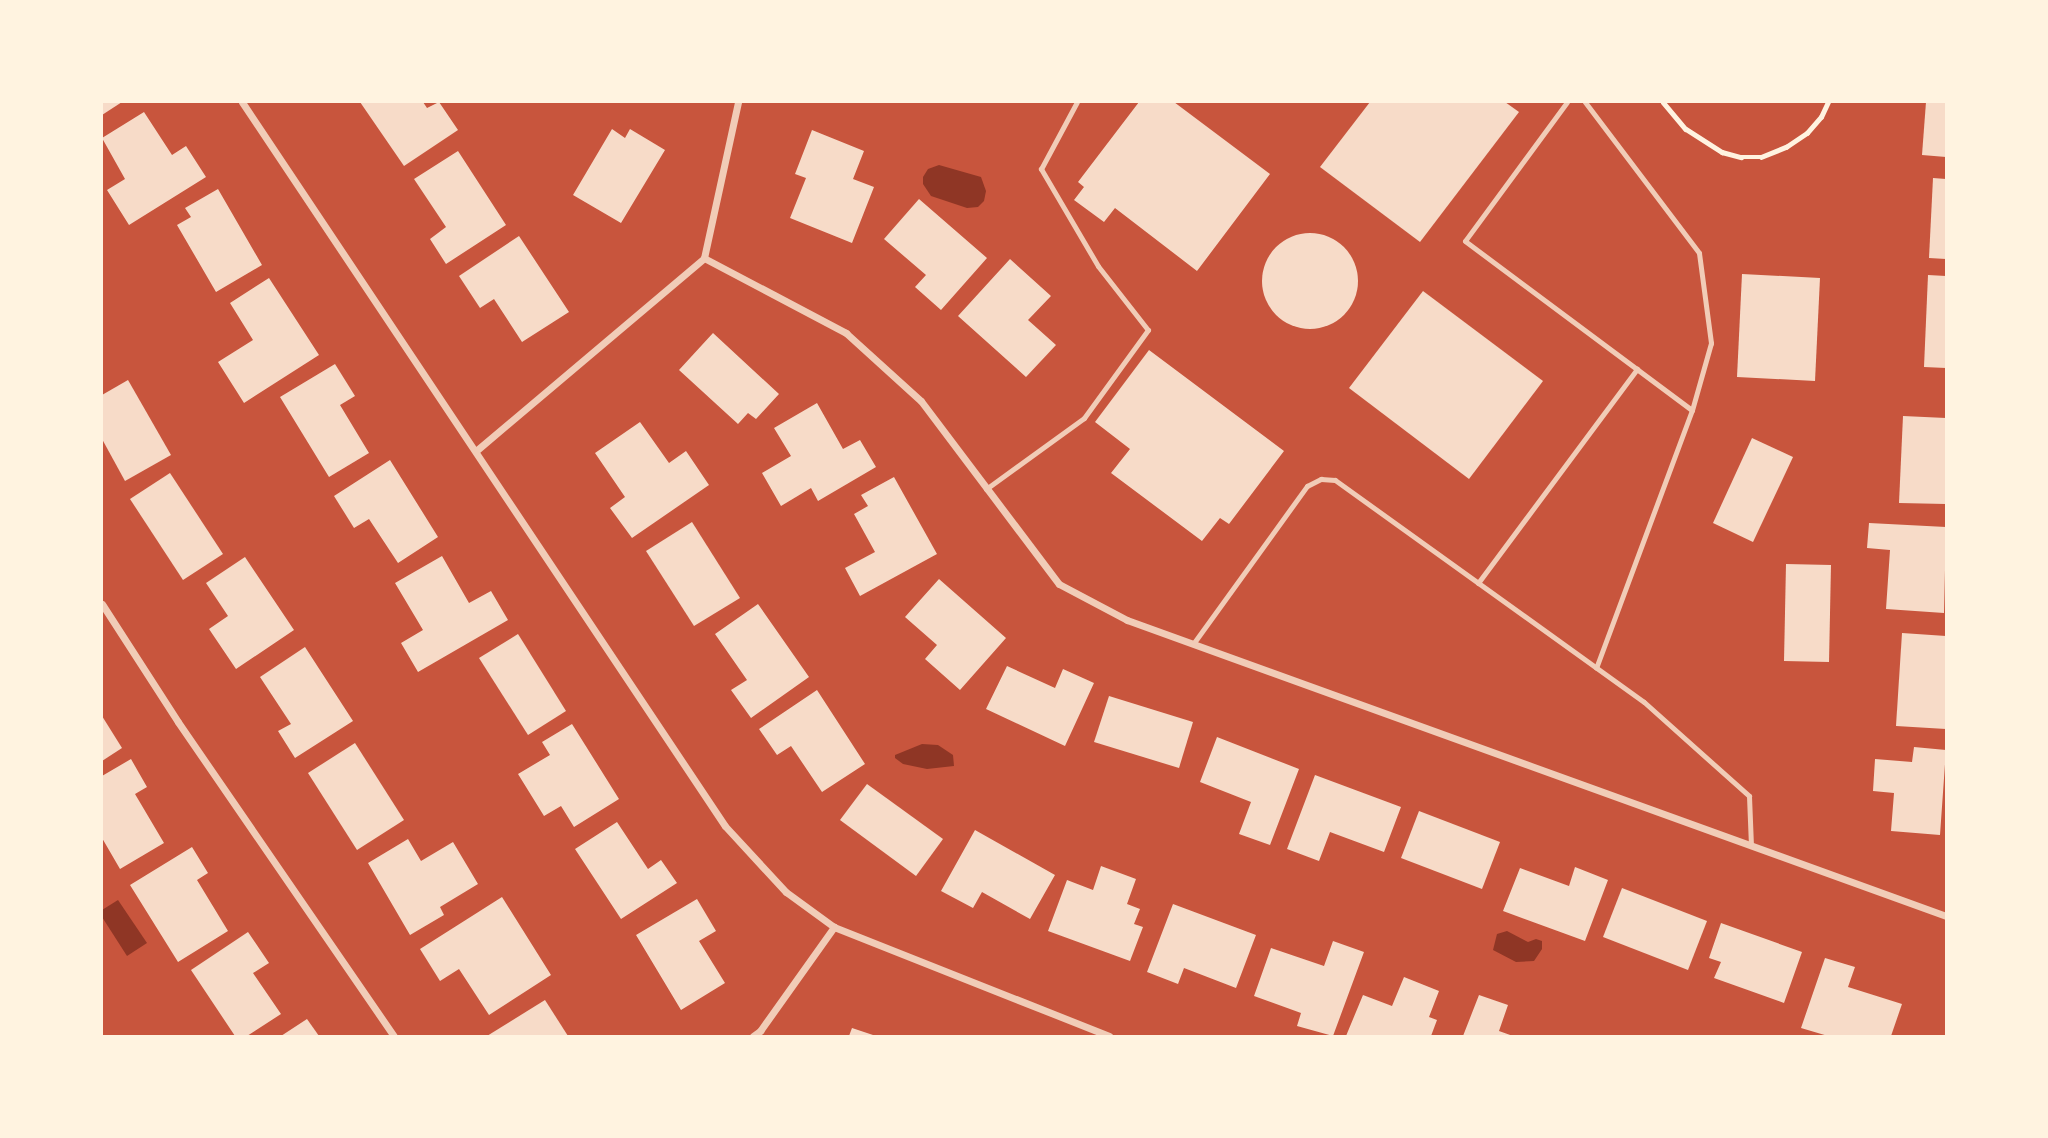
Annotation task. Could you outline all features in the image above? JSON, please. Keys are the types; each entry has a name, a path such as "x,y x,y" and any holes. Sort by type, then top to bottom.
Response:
{"street":[{"path":"242,102 477,450 725,826 786,892 834,927 1109,1037"},
{"path":"477,450 704,258 738,102"},
{"path":"704,258 846,334 921,401 1059,584 1127,620 1947,916"},
{"path":"102,604 177,722 394,1037"},
{"path":"753,1037 834,927"}],"lane":[{"path":"986,489 1084,418 1148,330 1098,266 1041,169 1077,102"},
{"path":"1567,102 1465,242 1692,410"},
{"path":"1585,102 1699,253 1711,343 1692,410 1596,668"},
{"path":"1478,583 1637,369"},
{"path":"1193,644 1307,486 1321,479 1335,480 1644,702 1749,796 1751,845"}],"path":[{"path":"1663,102 1686,129 1722,152 1741,157 1761,157 1786,147 1807,133 1821,117 1828,102"}],"shaded area":[{"path":"939,165 981,177 986,191 984,201 978,207 967,208 931,196 923,184 923,177 928,169"},
{"path":"922,744 938,745 953,755 954,766 927,769 903,764 895,758 895,755"},
{"path":"118,900 147,943 127,956 102,917 102,910"},
{"path":"1507,931 1528,942 1536,939 1542,941 1542,949 1534,961 1516,962 1493,950 1497,934"}],"building":[{"path":"102,102 122,102 102,115"},
{"path":"360,102 423,102 427,108 439,102 458,130 404,166"},
{"path":"1139,102 1174,102 1270,174 1197,271 1115,208 1104,222 1074,200 1084,187 1078,182"},
{"path":"1370,102 1505,102 1519,112 1420,242 1320,167"},
{"path":"1926,102 1946,102 1946,157 1922,155"},
{"path":"144,112 172,155 186,146 206,177 129,225 107,190 125,179 102,138"},
{"path":"612,129 625,138 630,129 665,150 621,223 573,195"},
{"path":"812,130 864,151 853,179 874,187 852,243 790,218 806,178 795,174"},
{"path":"458,151 506,225 446,264 430,239 446,227 414,179"},
{"path":"1933,178 1946,179 1946,259 1929,258"},
{"path":"218,189 262,265 216,292 177,225 191,217 185,208"},
{"path":"919,199 987,258 941,310 915,287 926,275 884,239"},
{"path":"1301,233 1319,233 1337,241 1350,254 1358,272 1355,300 1337,321 1319,329 1301,329 1283,321 1270,308 1262,290 1262,272 1270,254 1283,241"},
{"path":"519,236 569,312 522,342 494,299 480,308 459,276"},
{"path":"1010,259 1051,296 1028,320 1056,345 1026,377 958,316"},
{"path":"1742,274 1820,278 1815,381 1737,377"},
{"path":"1928,275 1946,276 1946,368 1924,367"},
{"path":"269,278 319,355 244,403 218,362 253,340 230,303"},
{"path":"1423,291 1543,381 1469,479 1349,388"},
{"path":"713,333 779,394 756,419 748,413 738,424 679,370"},
{"path":"1149,350 1284,451 1229,524 1220,518 1202,541 1111,473 1130,449 1095,422"},
{"path":"335,364 355,396 340,405 369,453 329,477 280,397"},
{"path":"128,380 171,455 125,481 102,439 102,395"},
{"path":"817,403 843,449 860,440 876,467 818,501 811,488 781,506 762,473 791,456 774,428"},
{"path":"1903,416 1946,418 1946,504 1899,503"},
{"path":"640,422 669,463 686,451 709,485 632,538 610,508 625,497 595,453"},
{"path":"1752,438 1793,457 1753,542 1713,523"},
{"path":"390,460 438,537 398,563 369,519 354,528 334,496"},
{"path":"170,473 223,554 183,580 130,499"},
{"path":"894,477 937,554 860,596 845,568 875,552 854,514 868,506 861,495"},
{"path":"692,522 740,598 694,626 646,551"},
{"path":"1869,523 1946,527 1944,613 1886,609 1890,550 1867,548"},
{"path":"442,556 469,603 491,591 508,620 418,672 401,643 423,630 395,583"},
{"path":"245,557 294,630 236,669 209,629 228,616 206,583"},
{"path":"1786,564 1831,565 1829,662 1784,661"},
{"path":"939,579 1006,638 960,690 925,659 937,645 905,617"},
{"path":"758,604 809,677 751,718 731,690 747,680 715,634"},
{"path":"1902,633 1946,636 1946,729 1896,726"},
{"path":"518,634 566,711 528,735 479,658"},
{"path":"305,647 353,721 295,758 278,731 291,724 260,677"},
{"path":"1007,666 1055,688 1063,669 1094,683 1065,746 986,709"},
{"path":"817,690 865,764 822,792 791,746 777,755 759,729"},
{"path":"1109,696 1193,722 1179,768 1094,742"},
{"path":"102,716 122,748 102,761"},
{"path":"572,724 619,799 574,827 561,806 544,816 518,774 550,755 542,742"},
{"path":"1217,737 1299,769 1270,845 1239,834 1251,802 1200,782"},
{"path":"355,743 404,820 357,850 308,773"},
{"path":"1914,747 1946,750 1940,835 1891,831 1894,793 1873,791 1875,759 1912,762"},
{"path":"131,759 147,787 135,794 164,843 120,869 102,838 102,776"},
{"path":"1315,775 1401,807 1384,852 1330,832 1319,861 1287,849"},
{"path":"867,784 943,839 916,876 840,820"},
{"path":"1419,811 1500,842 1482,889 1401,858"},
{"path":"617,822 648,869 661,860 677,883 621,919 575,849"},
{"path":"975,830 1055,875 1030,919 982,892 973,908 941,891"},
{"path":"408,839 421,861 453,842 478,884 440,907 444,915 410,935 368,863"},
{"path":"192,847 208,873 197,880 228,931 178,962 130,885"},
{"path":"1101,866 1136,879 1127,904 1140,909 1134,924 1143,927 1130,961 1048,931 1067,880 1093,890"},
{"path":"1575,867 1608,880 1585,941 1503,911 1520,868 1569,886"},
{"path":"1622,888 1707,921 1688,970 1603,937"},
{"path":"502,897 551,975 489,1015 459,969 440,981 420,949"},
{"path":"697,899 716,931 699,941 725,983 681,1010 636,935"},
{"path":"1173,904 1256,935 1236,988 1184,968 1178,984 1147,972"},
{"path":"1721,923 1802,952 1784,1003 1714,978 1721,962 1709,958"},
{"path":"248,932 269,963 253,973 281,1014 247,1036 235,1036 191,970"},
{"path":"1333,941 1364,952 1333,1036 1297,1026 1301,1013 1254,996 1271,948 1324,966"},
{"path":"1825,958 1855,967 1848,987 1902,1004 1891,1036 1828,1036 1801,1028"},
{"path":"1404,977 1439,991 1429,1017 1437,1020 1431,1036 1346,1036 1363,995 1392,1006"},
{"path":"1479,995 1508,1005 1499,1031 1513,1036 1463,1036"},
{"path":"545,1000 568,1036 487,1036"},
{"path":"307,1019 319,1036 281,1036"},
{"path":"852,1028 876,1036 849,1036"}]}
